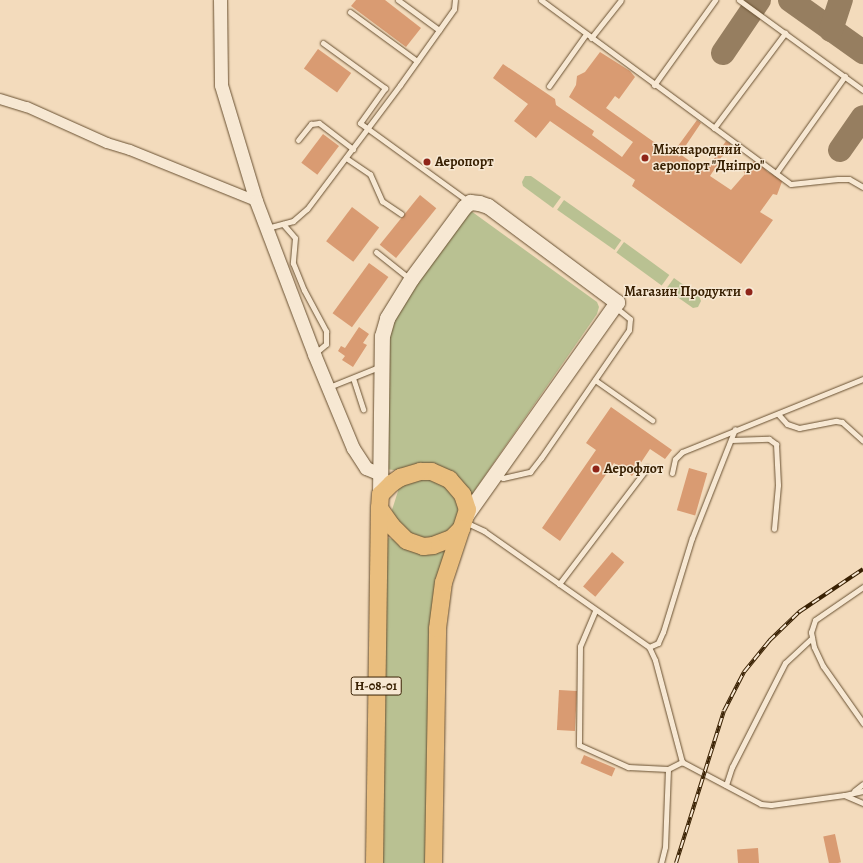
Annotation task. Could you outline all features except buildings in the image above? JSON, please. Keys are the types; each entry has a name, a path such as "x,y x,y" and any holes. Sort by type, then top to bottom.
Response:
{"main road":[{"name":"Н-08-01","path":"374,863 382,336 387,318 411,279 470,202"},
{"path":"433,863 437,628 443,582 464,521 466,503 457,488 449,479 431,471 400,477 380,501 398,534 414,544 423,546 442,543 451,538 464,521 495,474 615,307 617,302 488,206 470,202"}],"street":[{"path":"220,0 221,85 256,201 314,354 353,448 366,468 380,474"},
{"path":"0,99 27,107 107,143 137,152 256,201"}],"lane":[{"path":"398,0 439,30"},
{"path":"266,228 296,219 307,209 417,61 454,8 456,0"},
{"path":"541,0 654,85 793,185 838,178 849,179 862,185"},
{"path":"591,38 621,0"},
{"path":"654,85 715,0"},
{"path":"739,0 863,90"},
{"path":"350,12 417,61"},
{"path":"714,128 785,33"},
{"path":"549,86 586,34"},
{"path":"323,43 385,88 360,123 470,202"},
{"path":"776,173 845,76"},
{"path":"298,140 312,124 319,123 353,149"},
{"path":"346,158 370,174 382,201 401,214"},
{"path":"283,224 295,238 294,263 304,290 326,331 326,344 314,354"},
{"path":"376,252 411,279"},
{"path":"495,474 503,478 530,472 595,380 631,324 630,319 615,307"},
{"path":"328,387 381,366"},
{"path":"353,378 363,409"},
{"path":"672,473 675,459 682,452 735,429 778,414 863,379"},
{"path":"595,380 652,420"},
{"path":"778,414 787,424 799,428 836,421 842,422 863,441"},
{"path":"649,647 658,643 663,632 692,538 735,429"},
{"path":"731,440 769,439 776,444 778,485 774,530"},
{"path":"559,584 647,468"},
{"path":"464,521 484,531 559,584 594,611 649,647 655,660 682,762 726,785 751,801 771,805 863,791"},
{"path":"863,587 815,620 812,638 834,684 863,723"},
{"path":"594,611 580,646 579,745 628,766 668,768 682,762"},
{"path":"726,785 732,767 785,663 812,638"},
{"path":"661,863 666,847 668,768"},
{"path":"853,792 863,784"},
{"path":"844,795 863,803"}],"green space":[{"path":"525,176 531,176 561,197 553,208 523,186 522,182"},
{"path":"564,200 621,240 614,250 557,210"},
{"path":"471,211 597,302 599,307 597,314 470,497 452,478 386,469 387,327 464,213"},
{"path":"624,242 669,275 662,285 616,253"},
{"path":"674,278 699,296 701,301 698,307 693,308 666,289"},
{"path":"418,476 450,486 459,506 458,517 447,535 417,542 394,521 392,510 399,488"},
{"path":"387,538 447,546 426,863 380,863"}],"taxiway":[{"path":"723,53 759,0"},
{"path":"790,0 863,52"},
{"path":"831,30 841,0"},
{"path":"840,150 863,117"}],"railway":[{"path":"676,863 724,711 744,672 769,641 799,612 863,569"}],"place":[{"name":"Міжнародний аеропорт \"Дніпро\"","path":"645,158"},
{"name":"Аеропорт","path":"427,162"},
{"name":"Магазин Продукти","path":"749,292"},
{"name":"Аерофлот","path":"596,469"}]}
